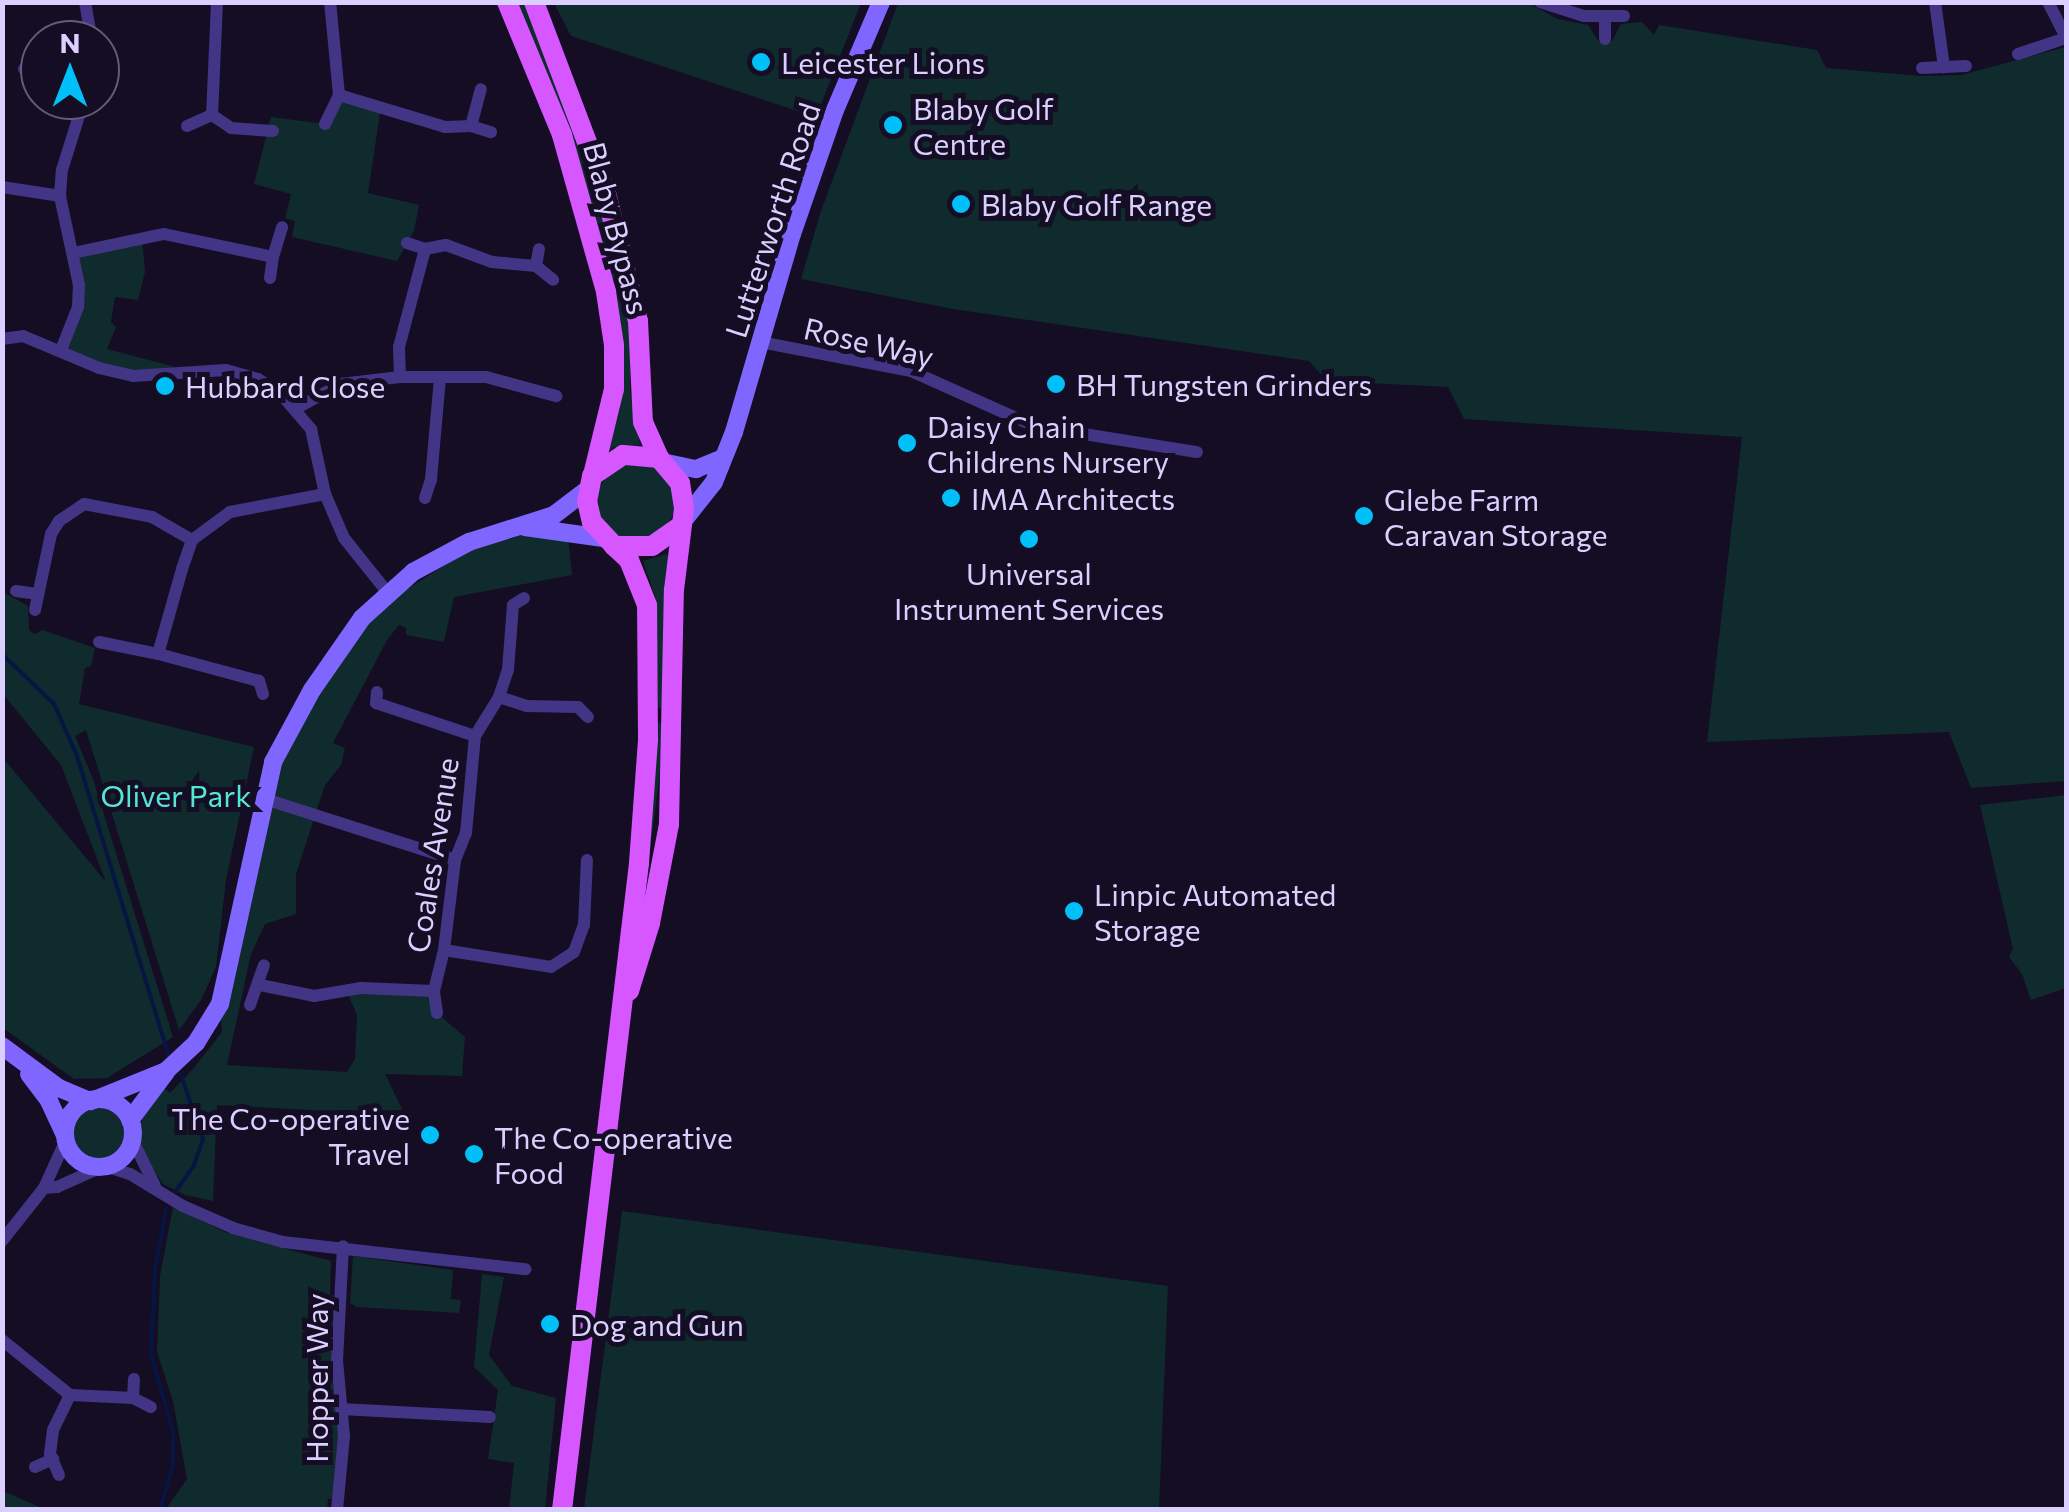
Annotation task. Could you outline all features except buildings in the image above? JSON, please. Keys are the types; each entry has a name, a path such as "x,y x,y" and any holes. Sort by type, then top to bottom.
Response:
{"main road":[{"name":"Blaby Bypass","path":"507,2 562,135 606,292 614,345 614,389 590,482"},
{"name":"Blaby Bypass","path":"534,2 606,193 638,322 643,422 663,460"},
{"path":"562,1510 642,832 650,635 642,588 629,560 592,522 590,482 622,455 663,460 680,484 682,523 674,575 670,824 638,968 621,1010"},
{"path":"609,542 652,546 682,523"}],"street":[{"path":"212,115 217,2"},
{"path":"325,124 338,95 330,2"},
{"name":"Lutterworth Road","path":"682,523 714,482 836,110 880,2"},
{"path":"1540,2 1568,13 1613,13 1605,39"},
{"path":"1935,2 1944,67"},
{"path":"2018,54 2066,38 2048,2"},
{"path":"1922,68 1966,66"},
{"path":"471,126 481,89"},
{"path":"338,95 416,121 492,132"},
{"path":"186,126 212,115"},
{"path":"212,115 231,128 273,131"},
{"path":"60,350 78,307 73,253 60,196 62,170 78,120"},
{"path":"2,187 60,196"},
{"path":"270,278 282,227"},
{"path":"73,253 164,234 273,258"},
{"path":"408,243 426,249 446,245 492,262 536,266 553,280"},
{"path":"400,377 398,347 426,249"},
{"path":"536,266 539,249"},
{"path":"2,339 23,336 99,368 133,376 226,370 258,379 297,408 318,448 326,494 356,558 388,593"},
{"name":"Rose Way","path":"760,342 910,371 1034,426 1197,452"},
{"path":"297,408 341,384 400,377 486,378 556,396"},
{"path":"424,498 430,479 440,378"},
{"path":"663,460 696,469 723,458"},
{"path":"130,1120 166,1071 196,1044 225,989 262,798 273,762 304,703 362,618 413,572 469,542 554,514 590,482"},
{"path":"158,654 192,540 230,512 326,494"},
{"path":"34,610 51,534 58,521 84,504 152,517 192,540"},
{"path":"524,527 609,542"},
{"path":"16,591 38,594"},
{"name":"Coales Avenue","path":"437,1013 434,992 444,950 455,860 466,832 475,736 499,697 508,670 513,602"},
{"path":"99,642 158,654 263,684"},
{"path":"499,697 527,706 578,707 588,717"},
{"path":"374,702 475,736"},
{"path":"262,798 455,860"},
{"path":"444,950 551,967 574,952 584,925 587,860"},
{"path":"570,878 584,881"},
{"path":"250,1005 264,965"},
{"path":"260,985 314,996 362,988 434,992"},
{"path":"2,1046 69,1094 112,1102 130,1120 132,1139 158,1192"},
{"path":"20,1061 49,1101 83,1163 130,1174 233,1228 284,1242 525,1269"},
{"path":"2,1242 44,1188 66,1138 71,1114 92,1100 166,1071"},
{"path":"44,1188 125,1156 132,1139"},
{"name":"Hopper Way","path":"337,1510 344,1436 337,1361 342,1246"},
{"path":"2,1340 70,1396 133,1398 151,1407"},
{"path":"133,1398 134,1379"},
{"path":"59,1476 52,1460 53,1430 70,1396"},
{"path":"340,1409 490,1417"},
{"path":"36,1468 52,1460"}],"green space":[{"path":"517,3 525,3 581,139 621,278 631,339 630,391 640,445 609,448 620,409 623,352 614,289 570,130"},
{"name":"Leicester Lions","path":"554,3 861,3 816,117 571,36"},
{"name":"Blaby Golf Centre","path":"898,3 1528,3 1558,19 1588,25 1599,42 1612,41 1621,24 1642,22 1654,35 1659,25 1817,50 1826,68 1922,76 1961,75 2066,47 2066,781 1971,788 1949,732 1707,742 1742,437 1464,419 1448,387 1327,381 1309,361 953,309 801,279 821,211"},
{"path":"339,95 381,107 368,193 419,205 414,231 397,261 292,237 295,221 285,218 291,194 254,184 271,117 325,124"},
{"path":"142,238 145,272 138,300 115,297 111,322 116,327 107,349 172,366 180,374 133,376 61,350 72,324 73,253"},
{"path":"636,463 651,466 663,475 672,487 672,517 663,529 651,538 636,541 621,538 609,529 600,517 597,502 600,487 609,475 621,466"},
{"path":"524,527 568,537 572,575 454,597 444,642 406,635 406,628 399,625 387,640 333,743 345,748 341,765 325,785 296,874 296,914 265,924 251,954 227,1065 347,1072 355,1059 357,1015 346,990 434,991 437,1013 465,1037 462,1076 385,1074 405,1115 217,1105 213,1201 185,1195 163,1184 146,1158 140,1140 142,1118 164,1088 170,1093 222,1032 220,1004 262,798 362,618 445,565 470,551 516,537"},
{"path":"667,554 667,712 658,707 656,599 643,561"},
{"name":"Oliver Park","path":"3,592 28,606 29,630 35,634 42,630 95,648 91,666 85,668 79,704 254,747 226,880 216,967 201,1000 179,1030 86,730 75,736 93,779 173,1037 107,1078 74,1079 3,1028 3,758 106,882 61,765 3,694"},
{"path":"656,721 666,727 648,864"},
{"path":"2066,795 2066,988 2031,1000 2022,974 2009,957 2013,949 1980,805"},
{"path":"99,1108 117,1115 124,1133 117,1151 99,1158 81,1151 74,1133 81,1115"},
{"path":"173,1207 225,1232 331,1261 330,1295 335,1296 331,1362 339,1440 333,1499 328,1499 327,1509 166,1509 187,1479 173,1401 157,1352 160,1276"},
{"path":"622,1211 1168,1286 1159,1509 584,1509"},
{"path":"353,1256 453,1270 451,1299 461,1300 459,1313 357,1307 350,1303"},
{"path":"482,1274 504,1277 489,1355 512,1386 556,1398 545,1509 509,1509 514,1463 488,1459 498,1390 474,1367"},
{"path":"3,1491 44,1509 3,1509"}],"waterway":[{"path":"2,654 54,704 77,756 168,1053"},
{"path":"176,1191 194,1165 203,1139 181,1075"},
{"path":"160,1510 173,1465 173,1432 151,1354 155,1269 166,1209"}],"place":[{"name":"Leicester Lions","path":"761,62"},
{"name":"Blaby Golf Centre","path":"893,125"},
{"name":"Blaby Golf Range","path":"961,204"},
{"name":"BH Tungsten Grinders","path":"1056,384"},
{"name":"Hubbard Close","path":"165,386"},
{"name":"Daisy Chain Childrens Nursery","path":"907,443"},
{"name":"IMA Architects","path":"951,498"},
{"name":"Glebe Farm Caravan Storage","path":"1364,516"},
{"name":"Universal Instrument Services","path":"1029,539"},
{"name":"Linpic Automated Storage","path":"1074,911"},
{"name":"The Co-operative Travel","path":"430,1135"},
{"name":"The Co-operative Food","path":"474,1154"},
{"name":"Dog and Gun","path":"550,1324"}]}
